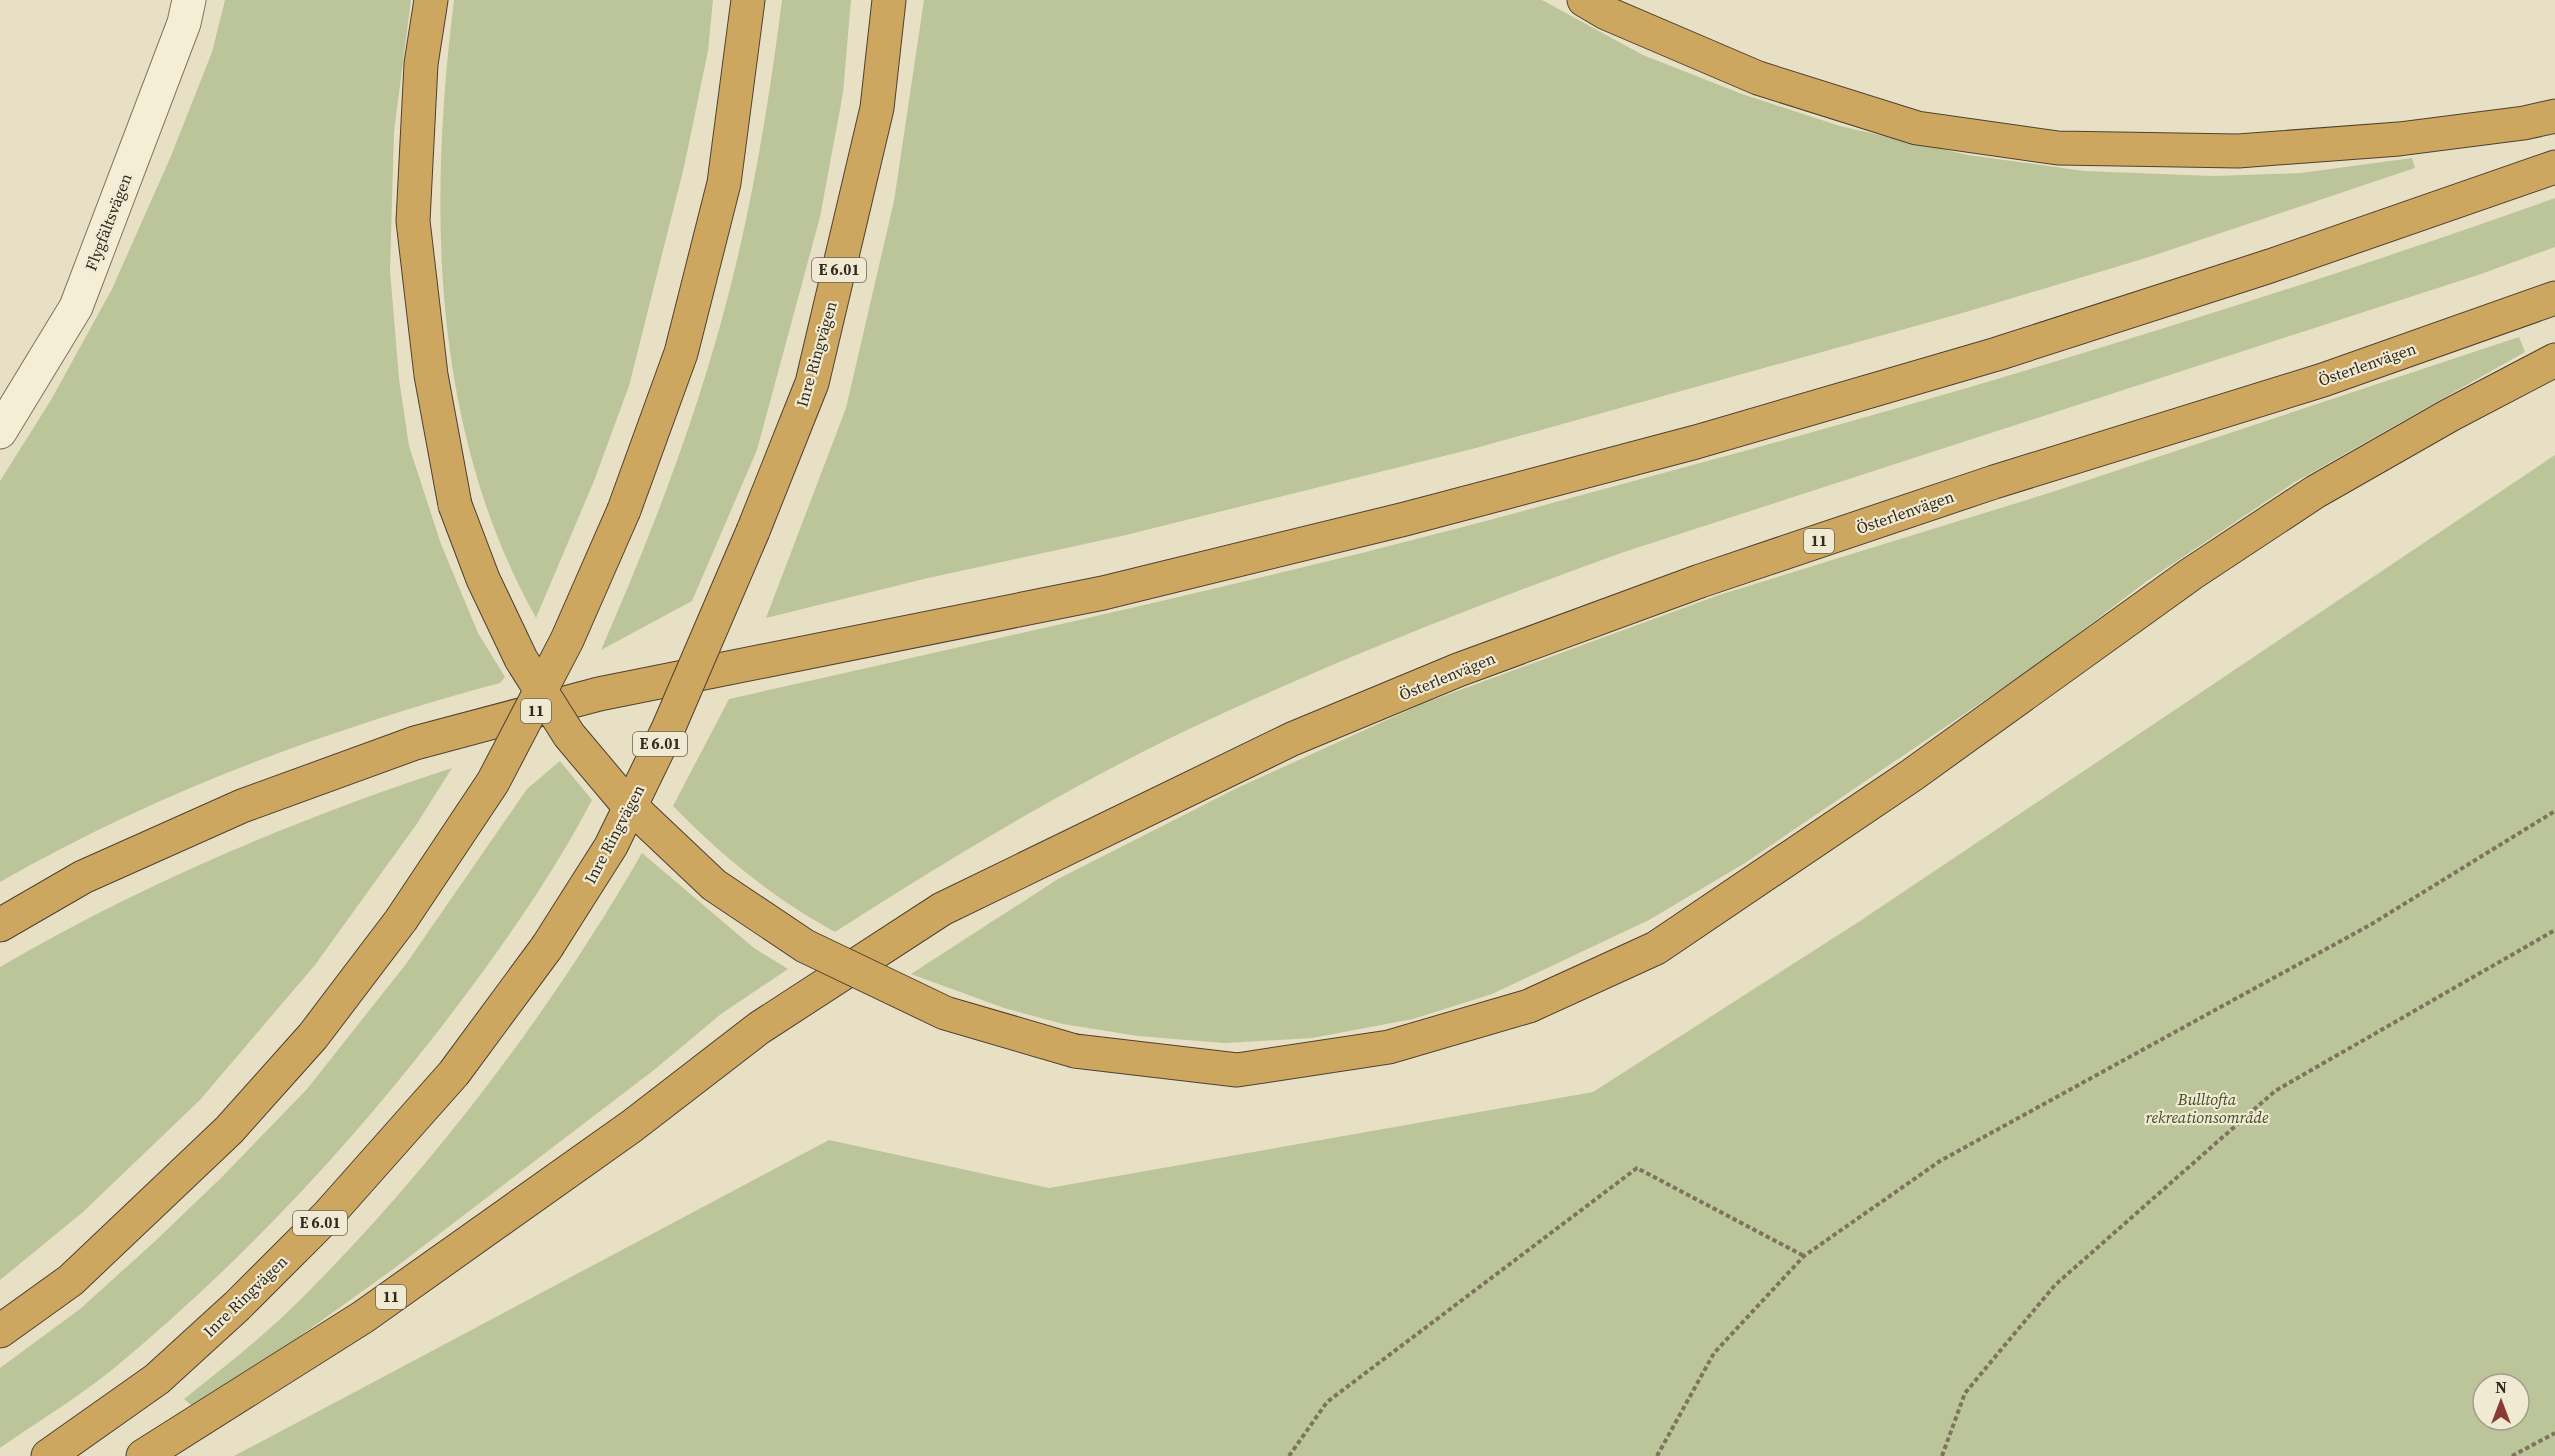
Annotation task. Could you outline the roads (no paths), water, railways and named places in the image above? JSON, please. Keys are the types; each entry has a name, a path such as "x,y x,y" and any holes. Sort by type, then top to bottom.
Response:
{"highway":[{"path":"431,0 421,64 414,221 431,375 454,505 483,579 521,658 569,735 622,798 714,885 805,946 945,1013 1075,1051 1237,1070 1389,1047 1528,1006 1656,948 1912,775 2191,574 2315,492 2450,415 2555,360"},
{"path":"0,1331 71,1280 229,1130 313,1036 401,920 493,782 567,639 624,510 681,353 724,183 748,0"},
{"name":"Inre Ringvägen","path":"48,1456 157,1379 237,1306 328,1215 454,1073 547,947 611,846 668,729 753,531 812,383 877,108 889,0"},
{"path":"1584,0 1606,13 1758,78 1917,128 2058,148 2238,151 2399,139 2524,123 2555,116"},
{"name":"11","path":"0,925 83,877 242,806 415,743 599,694 1103,593 1405,519 1663,451 1975,361 2270,266 2555,167"},
{"name":"Österlenvägen","path":"143,1456 363,1317 632,1126 759,1028 942,909 1102,831 1302,735 1458,670 1689,585 1994,482 2324,380 2555,298"}],"street":[{"name":"Flygfältsvägen","path":"0,432 76,307 184,23 189,0"}],"park label":[{"name":"Bulltofta rekreationsområde","path":"2207,1108"}]}
